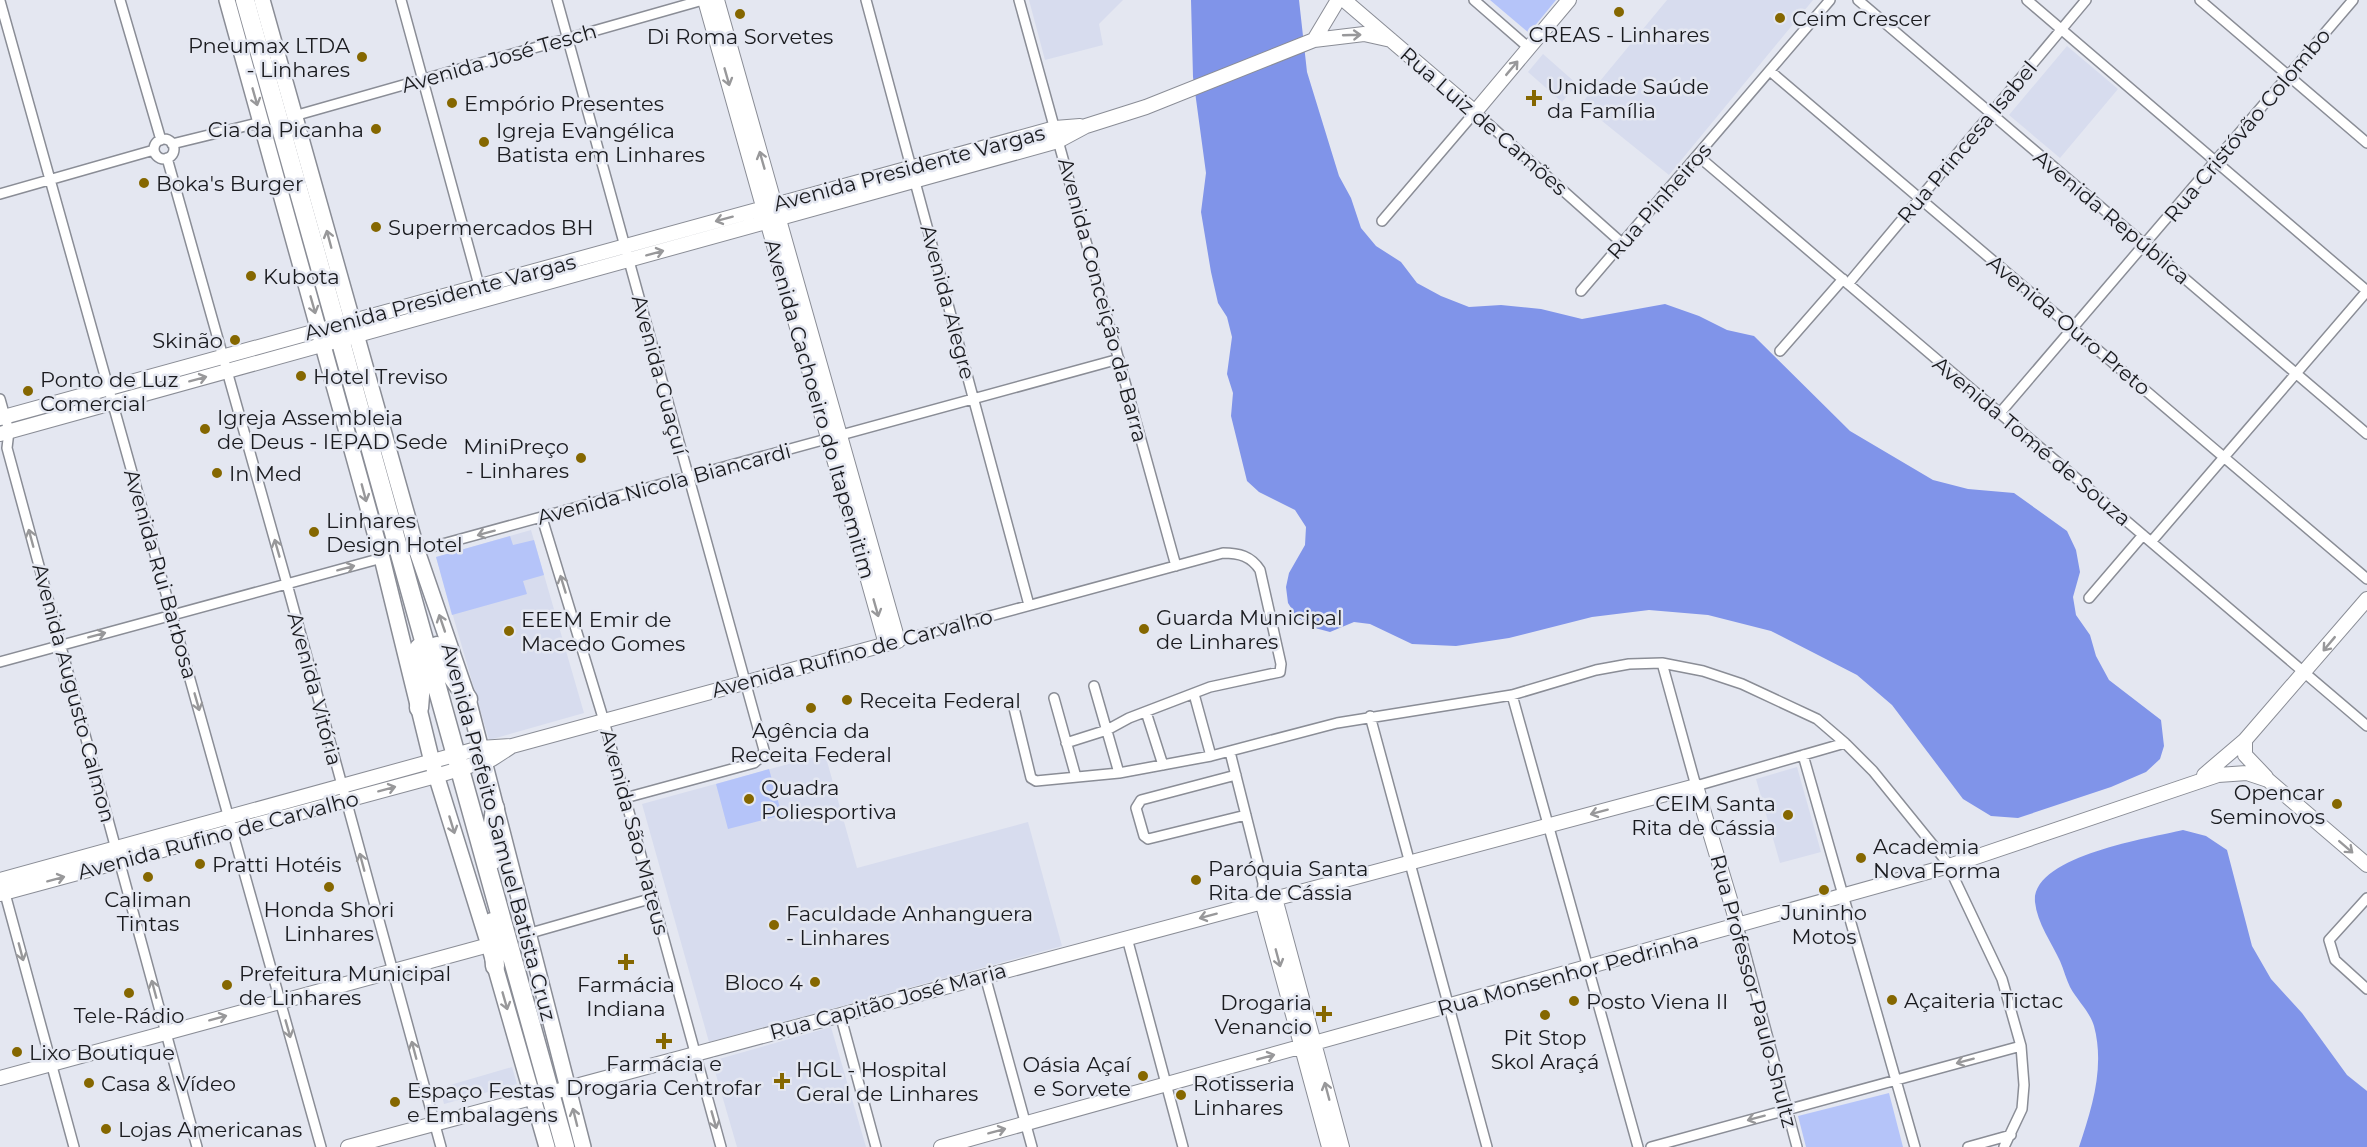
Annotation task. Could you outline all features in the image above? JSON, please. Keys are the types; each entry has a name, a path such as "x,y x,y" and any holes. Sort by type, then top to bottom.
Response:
{"highway":[{"path":"245,0 411,590 422,670 418,708"},
{"path":"411,590 446,668 468,699"},
{"name":"Avenida Prefeito Samuel Batista Cruz","path":"411,590 459,761"},
{"path":"459,761 541,1094 565,1147"},
{"path":"492,893 491,839 495,808"},
{"path":"484,861 486,895 494,929 495,966"}],"main road":[{"name":"Avenida Prefeito Samuel Batista Cruz","path":"227,0 262,123 417,551 468,699 583,1147"},
{"name":"Avenida Prefeito Samuel Batista Cruz","path":"262,0 294,116 382,558 418,708 434,769 495,966 541,1094 547,1147"},
{"path":"704,0 769,206"},
{"path":"717,0 769,206"},
{"path":"1311,42 1338,0"},
{"name":"Rua Luiz de Camões","path":"1344,0 1475,112"},
{"path":"1475,112 1569,0"},
{"name":"Avenida Presidente Vargas","path":"2,417 221,357 483,300 915,181 1146,107 1311,42 1364,34 1391,40"},
{"name":"Avenida Presidente Vargas","path":"3,435 226,372 480,286 911,167 1057,135"},
{"name":"Avenida Cachoeiro do Itapemitim","path":"769,206 892,642"},
{"path":"2189,784 2213,768 2245,740 2367,599"},
{"name":"Avenida Rufino de Carvalho","path":"1,884 343,794 892,642"},
{"path":"2245,740 2245,755 2268,780 2367,865"},
{"path":"2189,784 2233,773 2247,773 2268,780"},
{"name":"Rua Monsenhor Pedrinha","path":"941,1147 1949,866 2189,784"},
{"name":"Rua Capitão José Maria","path":"541,1094 1696,786"},
{"name":"Rua Professor Paulo Shultz","path":"1696,786 1738,926"},
{"path":"1268,900 1308,1045 1342,1147"},
{"path":"0,1078 489,945"},
{"path":"1308,1045 1329,1147"},
{"path":"348,1147 541,1094"}],"street":[{"name":"Avenida Rui Barbosa","path":"0,0 321,1147"},
{"path":"0,194 154,150 160,140 120,0"},
{"path":"401,0 483,300"},
{"name":"Avenida Guaçuí","path":"557,0 764,750 759,761 754,763 626,798"},
{"name":"Avenida José Tesch","path":"294,116 704,0"},
{"name":"Avenida Alegre","path":"866,0 1029,606"},
{"name":"Avenida Conceição da Barra","path":"1019,0 1176,566"},
{"path":"1474,0 1529,48"},
{"name":"Rua Pinheiros","path":"1581,291 1830,0"},
{"name":"Avenida República","path":"1858,0 2367,434"},
{"path":"2027,0 2367,291 2151,542"},
{"name":"Rua Princesa Isabel","path":"1780,351 1920,198 2086,0"},
{"path":"2200,0 2367,143"},
{"name":"Rua Cristóvão Colombo","path":"2000,413 2353,0"},
{"name":"Avenida Ouro Preto","path":"1770,71 2367,579"},
{"path":"1382,221 1475,112"},
{"name":"Rua Luiz de Camões","path":"1475,112 1623,244"},
{"path":"172,144 262,123"},
{"path":"154,150 159,157 166,158 173,153 172,144 167,140 160,140"},
{"name":"Avenida Tomé de Souza","path":"1698,156 2367,726"},
{"path":"166,158 221,357"},
{"name":"Avenida Vitória","path":"221,357 287,584 441,1147"},
{"name":"Avenida Nicola Biancardi","path":"417,551 1119,359"},
{"name":"Avenida Augusto Calmon","path":"0,399 3,435 197,1147"},
{"name":"Avenida São Mateus","path":"542,518 604,721 722,1147"},
{"path":"2089,598 2143,535"},
{"name":"Avenida Rufino de Carvalho","path":"892,642 1223,553 1246,556 1260,570 1281,668 1276,674 1218,685 1194,694"},
{"path":"0,662 382,558"},
{"path":"1014,708 1033,780 1119,773 1211,756 1370,716 1512,695 1596,670 1629,664 1662,663 1703,671 1787,703 1817,719 1873,771 1949,866 2002,979 2021,1046 2024,1085 2022,1109 2004,1147"},
{"name":"Rua Professor Paulo Shultz","path":"1662,663 1696,786"},
{"path":"1094,686 1119,773"},
{"path":"1066,743 1107,730 1129,718 1194,694 1211,756"},
{"path":"1512,695 1638,1147"},
{"path":"1054,698 1076,777"},
{"path":"1146,712 1162,765"},
{"path":"1370,716 1487,1147"},
{"path":"1696,786 1845,743"},
{"path":"1230,752 1268,900"},
{"path":"1803,755 1915,1147"},
{"path":"1236,775 1138,801 1136,808 1144,836 1151,839 1246,815"},
{"path":"1,884 75,1147"},
{"path":"527,934 653,897"},
{"path":"2367,898 2329,940 2335,960 2367,988"},
{"name":"Rua Professor Paulo Shultz","path":"1738,926 1797,1147"},
{"path":"1127,938 1183,1147"},
{"path":"985,976 1032,1147"},
{"path":"840,1014 876,1147"},
{"path":"1651,1147 2021,1046"},
{"path":"1968,1147 2011,1135"}],"shaded area":[{"path":"1029,0 1123,0 1099,24 1103,45 1045,60"},
{"path":"1490,0 1556,0 1529,33"},
{"path":"1667,0 1813,0 1669,175 1581,104"},
{"path":"2067,46 2118,89 2060,158 2009,115"},
{"path":"1543,54 1577,84 1562,102 1528,72"},
{"name":"EEEM Emir de Macedo Gomes","path":"531,530 584,713 489,740 436,557"},
{"path":"510,536 513,545 534,540 544,575 523,581 527,594 452,615 436,557"},
{"name":"Faculdade Anhanguera - Linhares","path":"825,754 857,868 1028,822 1062,946 709,1042 642,804"},
{"name":"CEIM Santa Rita de Cássia","path":"1797,767 1821,852 1780,863 1756,779"},
{"name":"Quadra Poliesportiva","path":"769,769 782,815 728,829 716,784"},
{"name":"HGL - Hospital Geral de Linhares","path":"831,1027 866,1147 737,1147 712,1061"},
{"path":"512,1067 517,1084 444,1104 440,1088"},
{"path":"1889,1093 1903,1147 1806,1147 1798,1116"}],"water":[{"path":"1191,0 1299,0 1307,72 1339,176 1351,198 1361,228 1376,246 1401,262 1417,283 1469,307 1501,305 1541,309 1582,319 1665,304 1699,316 1727,330 1754,336 1850,431 1933,480 1968,489 2014,493 2067,531 2076,550 2080,572 2073,597 2076,615 2090,635 2096,656 2109,680 2161,720 2164,746 2160,759 2146,772 2111,787 2018,818 1991,816 1963,799 1892,705 1857,675 1771,631 1708,615 1649,610 1592,617 1509,638 1456,646 1412,644 1370,624 1354,622 1330,632 1315,628 1297,617 1288,603 1286,587 1289,573 1305,545 1306,527 1295,510 1259,492 1247,481 1231,416 1233,393 1227,374 1232,337 1227,317 1218,303 1201,212 1206,173 1193,77"},
{"path":"2183,830 2206,836 2227,850 2252,946 2271,979 2302,1013 2347,1075 2367,1091 2367,1147 2079,1147 2096,1087 2097,1041 2092,1021 2070,987 2036,910 2035,902 2039,886 2052,872 2071,861 2121,844"}],"place":[{"name":"CREAS - Linhares","path":"1619,12"},
{"name":"Di Roma Sorvetes","path":"740,14"},
{"name":"Ceim Crescer","path":"1780,18"},
{"name":"Pneumax LTDA - Linhares","path":"362,57"},
{"name":"Unidade Saúde da Família","path":"1534,98"},
{"name":"Empório Presentes","path":"452,103"},
{"name":"Cia da Picanha","path":"376,129"},
{"name":"Igreja Evangélica Batista em Linhares","path":"484,142"},
{"name":"Boka's Burger","path":"144,183"},
{"name":"Supermercados BH","path":"376,227"},
{"name":"Kubota","path":"251,276"},
{"name":"Skinão","path":"235,340"},
{"name":"Hotel Treviso","path":"301,376"},
{"name":"Ponto de Luz Comercial","path":"28,391"},
{"name":"Igreja Assembleia de Deus - IEPAD Sede","path":"205,429"},
{"name":"MiniPreço - Linhares","path":"581,458"},
{"name":"In Med","path":"217,473"},
{"name":"Linhares Design Hotel","path":"314,532"},
{"name":"Guarda Municipal de Linhares","path":"1144,629"},
{"name":"EEEM Emir de Macedo Gomes","path":"509,631"},
{"name":"Receita Federal","path":"847,700"},
{"name":"Agência da Receita Federal","path":"811,708"},
{"name":"Quadra Poliesportiva","path":"749,799"},
{"name":"Opencar Seminovos","path":"2337,804"},
{"name":"CEIM Santa Rita de Cássia","path":"1788,815"},
{"name":"Academia Nova Forma","path":"1861,858"},
{"name":"Pratti Hotéis","path":"200,864"},
{"name":"Caliman Tintas","path":"148,877"},
{"name":"Paróquia Santa Rita de Cássia","path":"1196,880"},
{"name":"Honda Shori Linhares","path":"329,887"},
{"name":"Juninho Motos","path":"1824,890"},
{"name":"Faculdade Anhanguera - Linhares","path":"774,925"},
{"name":"Farmácia Indiana","path":"626,962"},
{"name":"Bloco 4","path":"815,982"},
{"name":"Prefeitura Municipal de Linhares","path":"227,985"},
{"name":"Tele-Rádio","path":"129,993"},
{"name":"Açaiteria Tictac","path":"1892,1000"},
{"name":"Posto Viena II","path":"1574,1001"},
{"name":"Drogaria Venancio","path":"1324,1014"},
{"name":"Pit Stop Skol Araçá","path":"1545,1015"},
{"name":"Farmácia e Drogaria Centrofar","path":"664,1041"},
{"name":"Lixo Boutique","path":"17,1052"},
{"name":"Oásia Açaí e Sorvete","path":"1143,1076"},
{"name":"HGL - Hospital Geral de Linhares","path":"782,1081"},
{"name":"Casa & Vídeo","path":"89,1083"},
{"name":"Rotisseria Linhares","path":"1181,1095"},
{"name":"Espaço Festas e Embalagens","path":"395,1102"},
{"name":"Lojas Americanas","path":"106,1129"}]}
